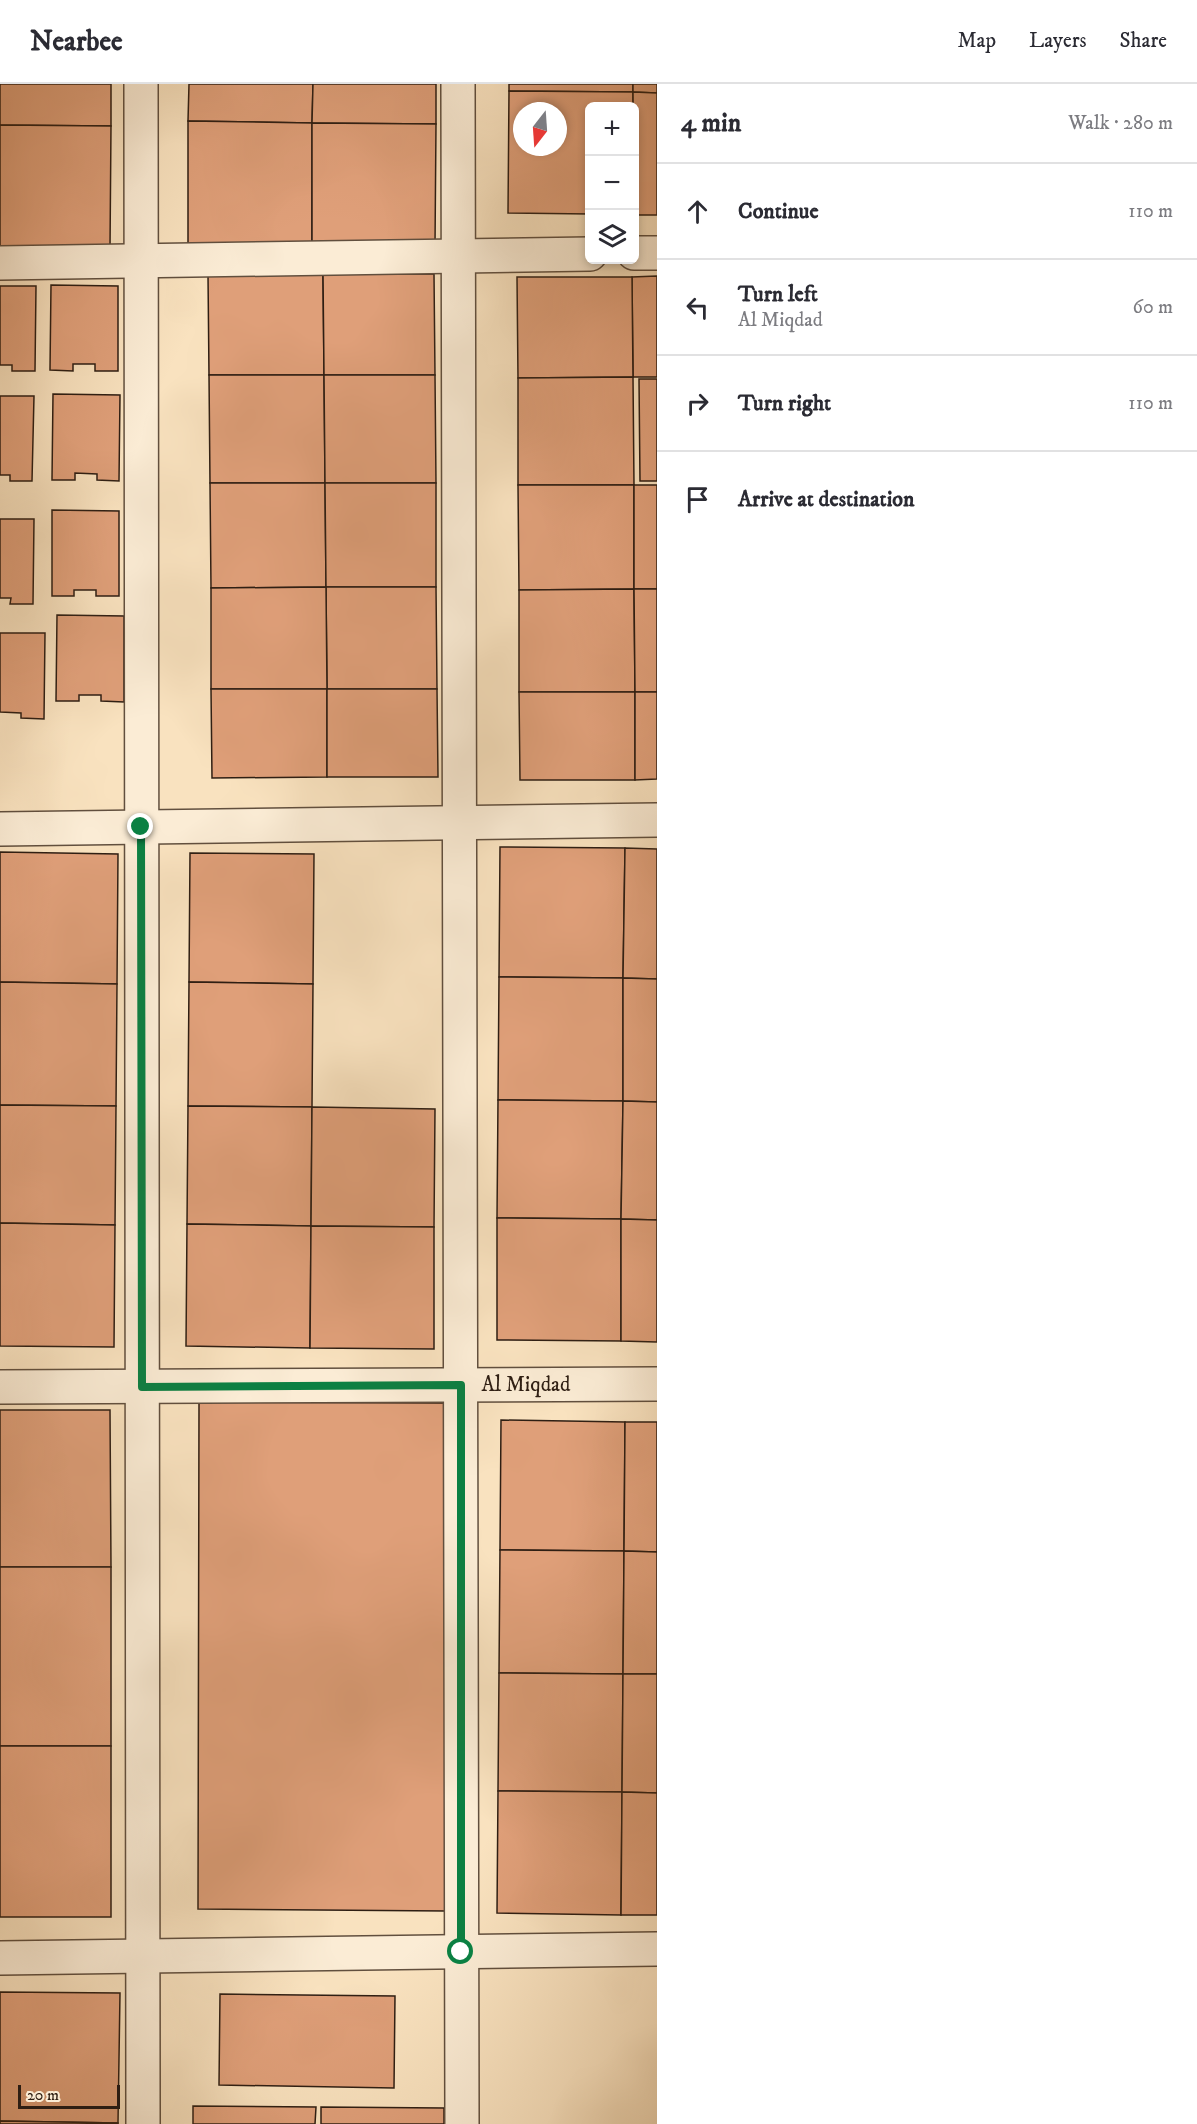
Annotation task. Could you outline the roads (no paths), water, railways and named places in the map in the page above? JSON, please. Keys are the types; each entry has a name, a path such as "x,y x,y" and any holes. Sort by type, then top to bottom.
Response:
{"street":[{"path":"141,84 143,2124"},
{"path":"458,84 462,2124"},
{"path":"639,253 657,253"},
{"path":"0,263 585,254"},
{"path":"0,829 657,820"},
{"name":"Al Miqdad","path":"0,1388 657,1384"},
{"path":"0,1958 657,1949"}]}
